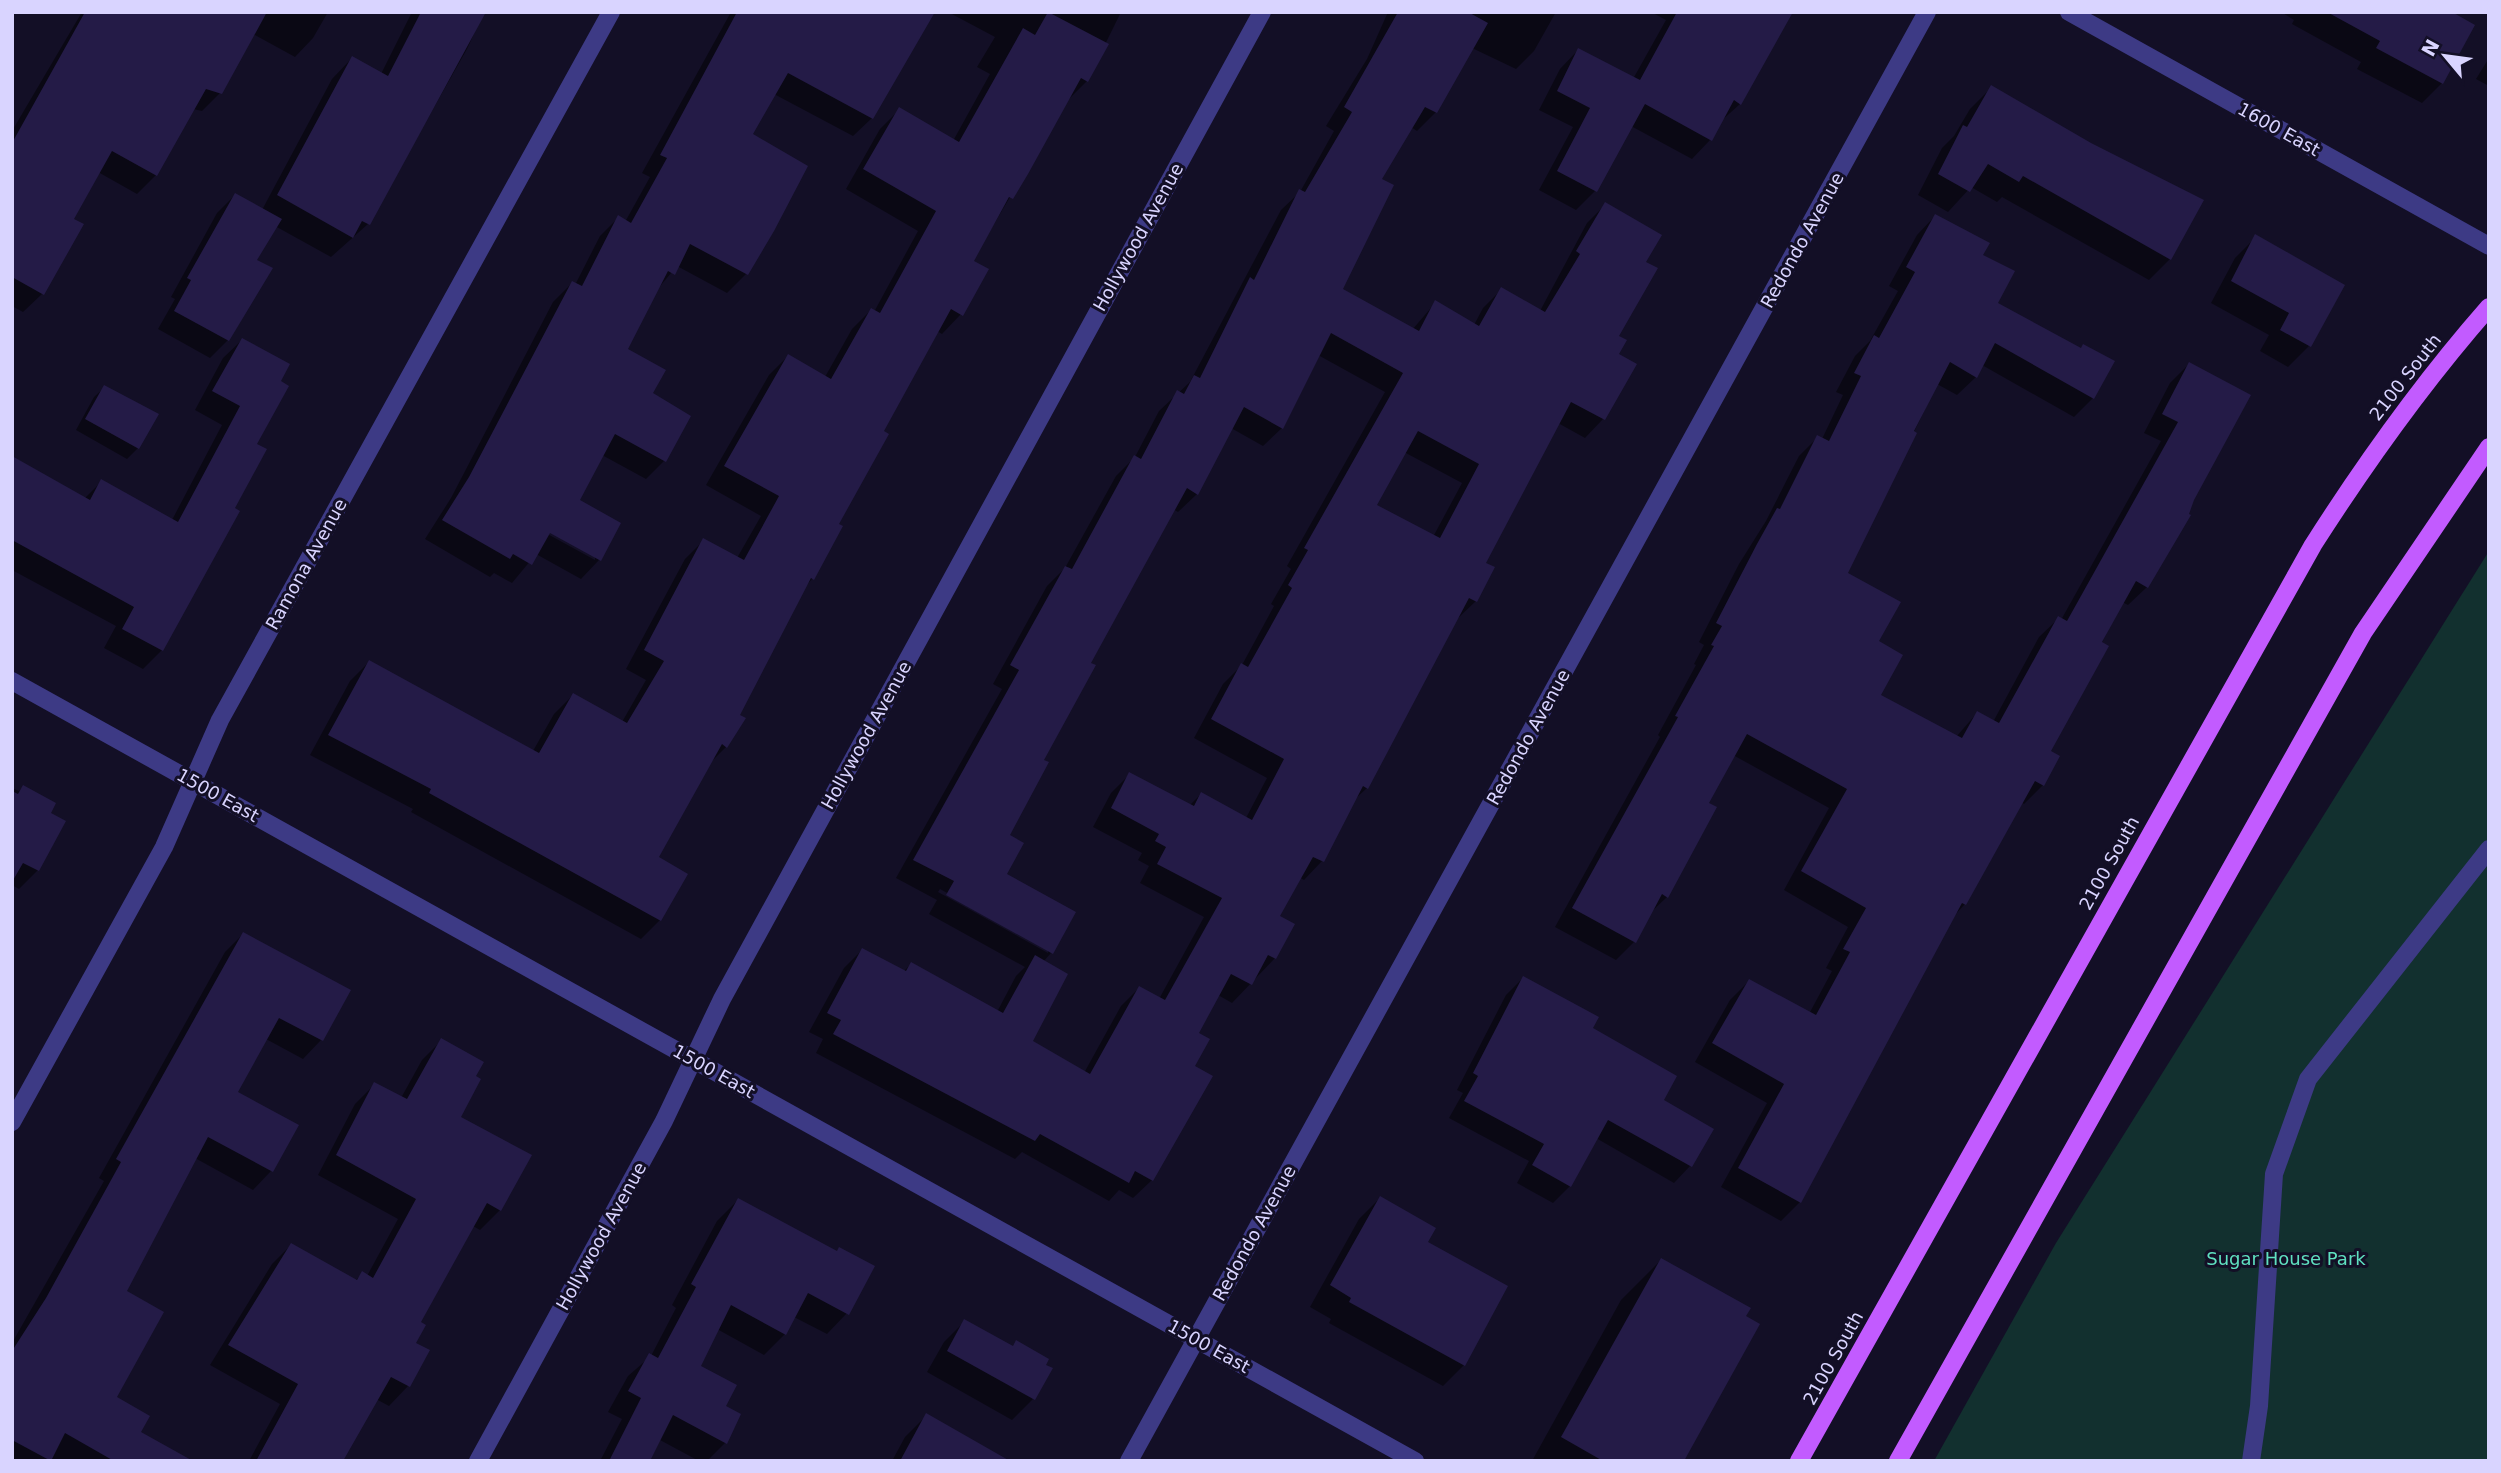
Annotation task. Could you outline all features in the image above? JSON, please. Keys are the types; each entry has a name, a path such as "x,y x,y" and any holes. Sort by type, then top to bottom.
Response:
{"main road":[{"name":"2100 South","path":"1799,1461 2306,555 2367,462 2489,307"},
{"path":"1898,1461 2363,633 2489,447"}],"street":[{"name":"Ramona Avenue","path":"12,1122 163,848 220,720 611,12"},
{"name":"Hollywood Avenue","path":"478,1461 664,1121 722,999 1262,12"},
{"name":"Redondo Avenue","path":"1129,1461 1927,12"},
{"name":"1600 East","path":"2069,12 2489,246"},
{"name":"1500 East","path":"12,681 1415,1461"},
{"path":"2251,1461 2259,1406 2274,1174 2308,1079 2489,849"}],"green space":[{"name":"Sugar House Park","path":"2489,551 2489,1461 1934,1461 2056,1243"}],"building":[{"path":"85,12 267,12 222,94 206,89 157,176 112,151 74,219 84,224 44,295 12,277 12,143"},
{"path":"421,12 486,12 370,225 362,221 353,238 277,195 352,56 388,76"},
{"path":"737,12 935,12 873,119 788,73 753,134 808,166 774,231 748,275 690,244 675,275 668,271 628,349 666,370 653,393 691,416 666,462 615,434 580,500 621,523 601,561 550,533 532,565 513,554 510,559 442,520 469,477 572,281 582,286 618,215 631,223 667,158 660,155"},
{"path":"1048,12 1109,44 1088,82 1081,78 1013,199 1009,197 974,261 989,269 963,316 951,309 884,431 889,434 839,524 843,526 814,580 811,578 740,715 746,718 727,748 722,744 659,857 688,874 661,921 429,793 431,789 328,735 369,660 539,753 573,693 627,723 664,661 644,650 703,538 744,560 779,496 724,466 788,354 831,379 871,308 880,313 936,211 863,169 899,107 959,142 1023,28 1035,35"},
{"path":"1398,12 1468,12 1488,23 1437,113 1425,107 1382,179 1394,185 1343,289 1419,331 1435,300 1479,326 1501,287 1545,312 1580,254 1576,251 1605,202 1662,235 1646,262 1658,268 1619,336 1627,340 1619,354 1637,364 1605,420 1571,402 1486,563 1495,567 1477,602 1469,598 1368,789 1363,786 1324,862 1313,857 1280,916 1295,924 1276,959 1268,955 1252,985 1231,974 1199,1033 1210,1039 1195,1066 1213,1076 1153,1181 1135,1171 1129,1183 1040,1134 1035,1141 833,1034 841,1020 827,1013 862,948 906,971 911,962 1003,1013 1035,955 1068,974 1033,1041 1090,1074 1139,986 1165,1000 1222,898 1157,864 1166,847 1155,841 1159,834 1111,808 1129,772 1194,806 1201,792 1252,820 1284,759 1211,719 1241,663 1248,667 1292,588 1288,585 1308,550 1304,548 1403,373 1331,333 1283,429 1244,407 1198,495 1187,488 1091,663 1096,665 1044,760 1049,762 1010,835 1024,843 1007,874 1076,912 1053,954 946,895 954,881 913,860 1019,670 1010,665 1065,566 1072,569 1134,455 1141,459 1177,390 1184,394 1194,375 1200,378 1250,277 1254,280 1299,189 1305,192 1352,112 1344,107","holes":["1418,431 1479,464 1440,538 1377,505"]},
{"path":"1677,12 1793,12 1741,105 1734,100 1712,141 1645,104 1597,192 1557,171 1590,108 1557,91 1578,48 1640,80"},
{"path":"2327,12 2452,12 2475,25 2443,84 2376,48 2380,41"},
{"path":"1991,85 2091,143 2204,200 2171,260 2023,176 2019,182 1988,164 1970,192 1938,174 1963,125 1967,127"},
{"path":"235,193 282,219 257,260 273,268 229,341 174,311 191,280 187,278"},
{"path":"1935,214 1990,243 1983,255 2015,271 1998,303 2081,348 2083,344 2115,361 2094,399 1995,343 1977,378 1950,362 1914,431 1917,433 1848,573 1901,602 1879,641 1903,655 1881,695 1962,738 1977,711 1999,723 2058,616 2067,621 2178,422 2162,414 2189,362 2251,395 2194,500 2189,514 2191,515 2148,588 2136,581 2102,642 2109,646 2051,751 2060,756 2044,786 2035,781 1966,905 1962,903 1801,1203 1738,1168 1784,1084 1712,1043 1749,979 1816,1015 1850,952 1843,949 1866,908 1801,871 1847,789 1747,734 1709,803 1717,807 1668,898 1662,894 1636,943 1572,908 1678,717 1675,716 1714,646 1711,645 1722,626 1716,623 1757,544 1777,508 1780,509 1817,435 1829,441 1861,376 1854,373 1874,335 1879,338 1915,272 1906,267"},
{"path":"2255,234 2345,285 2311,347 2280,330 2289,313 2231,281"},
{"path":"242,338 290,364 281,381 289,386 257,444 267,449 235,508 240,511 163,651 122,629 134,607 12,540 12,456 90,500 101,479 178,522 240,406 212,391"},
{"path":"104,385 159,414 139,449 85,419"},
{"path":"23,785 56,803 51,813 66,821 39,871 23,863 12,882 12,791 18,794"},
{"path":"243,932 351,990 323,1041 279,1018 238,1092 299,1125 273,1172 208,1137 127,1291 164,1312 117,1397 150,1416 141,1432 193,1461 114,1461 65,1433 51,1461 12,1440 12,1351 46,1298 121,1162 116,1159"},
{"path":"1523,976 1599,1017 1593,1028 1677,1076 1664,1100 1714,1129 1692,1167 1608,1120 1571,1187 1532,1165 1544,1144 1464,1101 1478,1076 1473,1073"},
{"path":"441,1038 484,1062 476,1076 481,1079 461,1117 532,1155 501,1211 487,1203 421,1322 426,1325 416,1343 430,1350 410,1387 391,1377 343,1461 256,1461 298,1384 228,1345 291,1243 357,1280 362,1271 373,1278 416,1199 336,1155 374,1082 407,1099"},
{"path":"1380,1196 1436,1228 1428,1242 1508,1286 1465,1366 1349,1302 1351,1298 1330,1285"},
{"path":"738,1198 837,1251 839,1247 875,1266 849,1315 808,1293 786,1335 731,1305 701,1366 737,1385 726,1406 741,1414 727,1444 673,1415 650,1461 609,1461 641,1398 628,1391 649,1353 658,1358 696,1287 691,1284"},
{"path":"1661,1258 1751,1308 1746,1316 1760,1324 1684,1461 1603,1461 1561,1437"},
{"path":"964,1319 1013,1346 1016,1340 1049,1359 1046,1365 1053,1368 1035,1400 947,1351"},
{"path":"926,1413 1010,1461 900,1461"}]}
